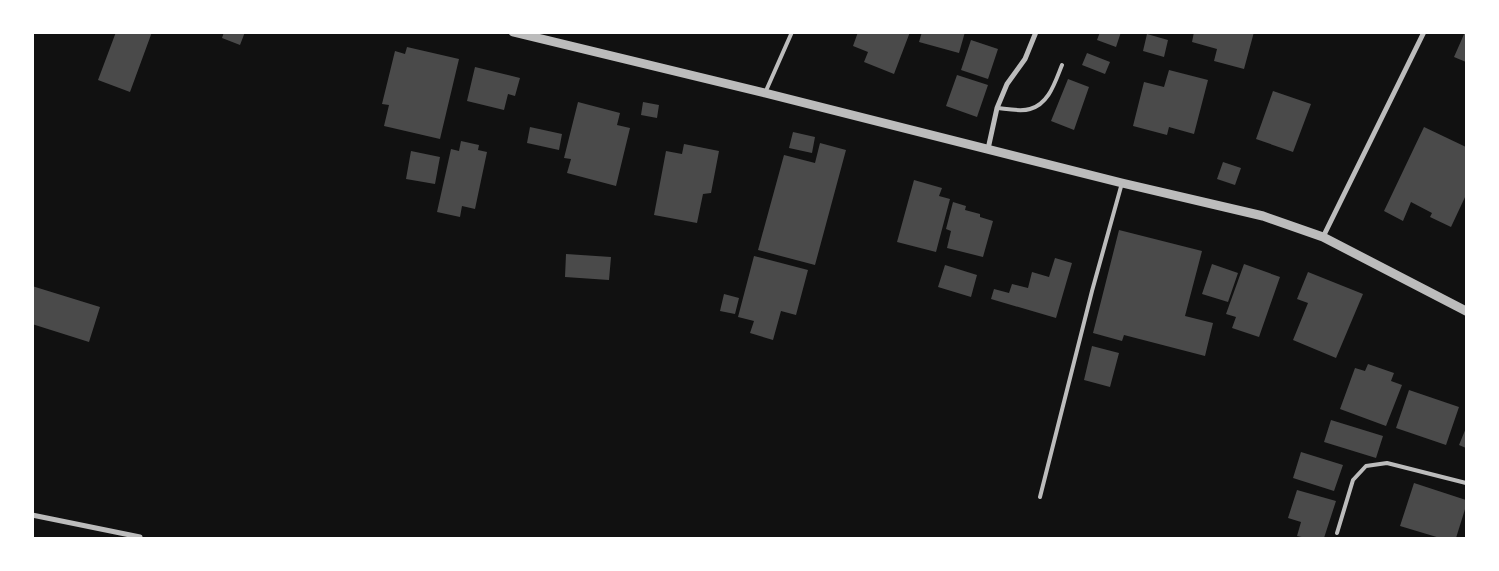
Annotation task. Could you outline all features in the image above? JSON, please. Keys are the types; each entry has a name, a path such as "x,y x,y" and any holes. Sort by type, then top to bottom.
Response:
{"street":[{"path":"513,32 1122,183 1263,216 1323,237 1466,311"},
{"path":"988,149 997,108 1007,84 1025,59 1036,32"},
{"path":"1323,237 1424,32"},
{"path":"32,515 140,537"}],"lane":[{"path":"765,94 792,32"},
{"path":"997,108 1030,109 1040,103 1051,94 1062,65"},
{"path":"1040,498 1092,291 1122,183"},
{"path":"1338,533 1353,480 1366,466 1387,463 1466,483"}],"building":[{"path":"116,32 152,32 130,92 98,80"},
{"path":"224,32 245,32 240,45 222,38"},
{"path":"858,32 910,32 894,74 864,62 868,52 853,46"},
{"path":"922,32 965,32 959,53 919,42"},
{"path":"1100,32 1121,32 1116,47 1097,40"},
{"path":"1194,32 1254,32 1244,69 1214,61 1217,49 1192,42"},
{"path":"1466,32 1466,62 1454,57"},
{"path":"1147,34 1168,40 1164,57 1143,51"},
{"path":"971,40 998,49 988,79 961,70"},
{"path":"407,47 459,59 440,139 384,126 389,105 382,104 395,51 405,54"},
{"path":"1087,53 1110,62 1105,74 1082,65"},
{"path":"475,67 520,78 515,96 508,94 504,110 467,101"},
{"path":"1169,70 1208,80 1194,134 1169,127 1167,135 1133,126 1144,82 1164,87"},
{"path":"957,75 988,85 977,117 946,106"},
{"path":"1068,79 1089,87 1074,130 1051,121"},
{"path":"1273,91 1311,104 1293,152 1256,139"},
{"path":"578,102 620,113 617,125 630,128 616,186 567,173 571,159 564,158"},
{"path":"643,102 659,105 657,118 641,115"},
{"path":"530,127 562,134 559,150 527,143"},
{"path":"1424,127 1466,147 1466,195 1451,227 1430,217 1432,213 1411,202 1403,221 1384,211"},
{"path":"793,132 815,137 812,153 789,148"},
{"path":"461,141 479,145 478,150 487,152 475,209 462,206 460,217 437,212 451,149 459,151"},
{"path":"820,143 846,150 815,265 758,250 784,155 815,163"},
{"path":"684,144 719,151 711,193 703,194 697,223 654,215 666,151 682,154"},
{"path":"411,151 440,157 435,184 406,179"},
{"path":"1223,162 1241,168 1235,185 1217,179"},
{"path":"914,180 942,188 939,196 950,199 936,252 897,242"},
{"path":"953,202 966,206 965,210 980,214 980,217 993,221 983,257 947,248 951,231 946,229"},
{"path":"1119,230 1202,251 1185,316 1213,323 1205,356 1124,335 1122,341 1093,333"},
{"path":"566,254 611,257 609,280 565,277"},
{"path":"754,256 808,270 796,315 781,311 773,340 750,333 754,321 738,317"},
{"path":"1055,258 1072,263 1056,318 991,299 994,289 1009,293 1012,284 1028,288 1032,272 1049,277"},
{"path":"1212,264 1238,273 1228,302 1202,294"},
{"path":"1244,264 1280,277 1259,337 1232,328 1236,317 1226,314"},
{"path":"945,265 977,275 971,297 938,287"},
{"path":"1308,272 1363,294 1336,358 1293,340 1308,303 1297,299"},
{"path":"32,286 100,307 89,342 32,324"},
{"path":"724,294 739,298 735,314 720,311"},
{"path":"1092,346 1119,353 1110,387 1084,380"},
{"path":"1368,364 1394,373 1391,381 1402,385 1386,426 1340,409 1355,368 1365,371"},
{"path":"1409,390 1459,407 1446,445 1396,428"},
{"path":"1331,420 1383,436 1376,458 1324,442"},
{"path":"1466,428 1466,448 1459,445"},
{"path":"1301,452 1343,465 1334,491 1293,478"},
{"path":"1414,483 1466,500 1466,506 1456,538 1440,538 1400,526"},
{"path":"1297,490 1336,501 1324,538 1297,536 1301,522 1288,518"}]}
